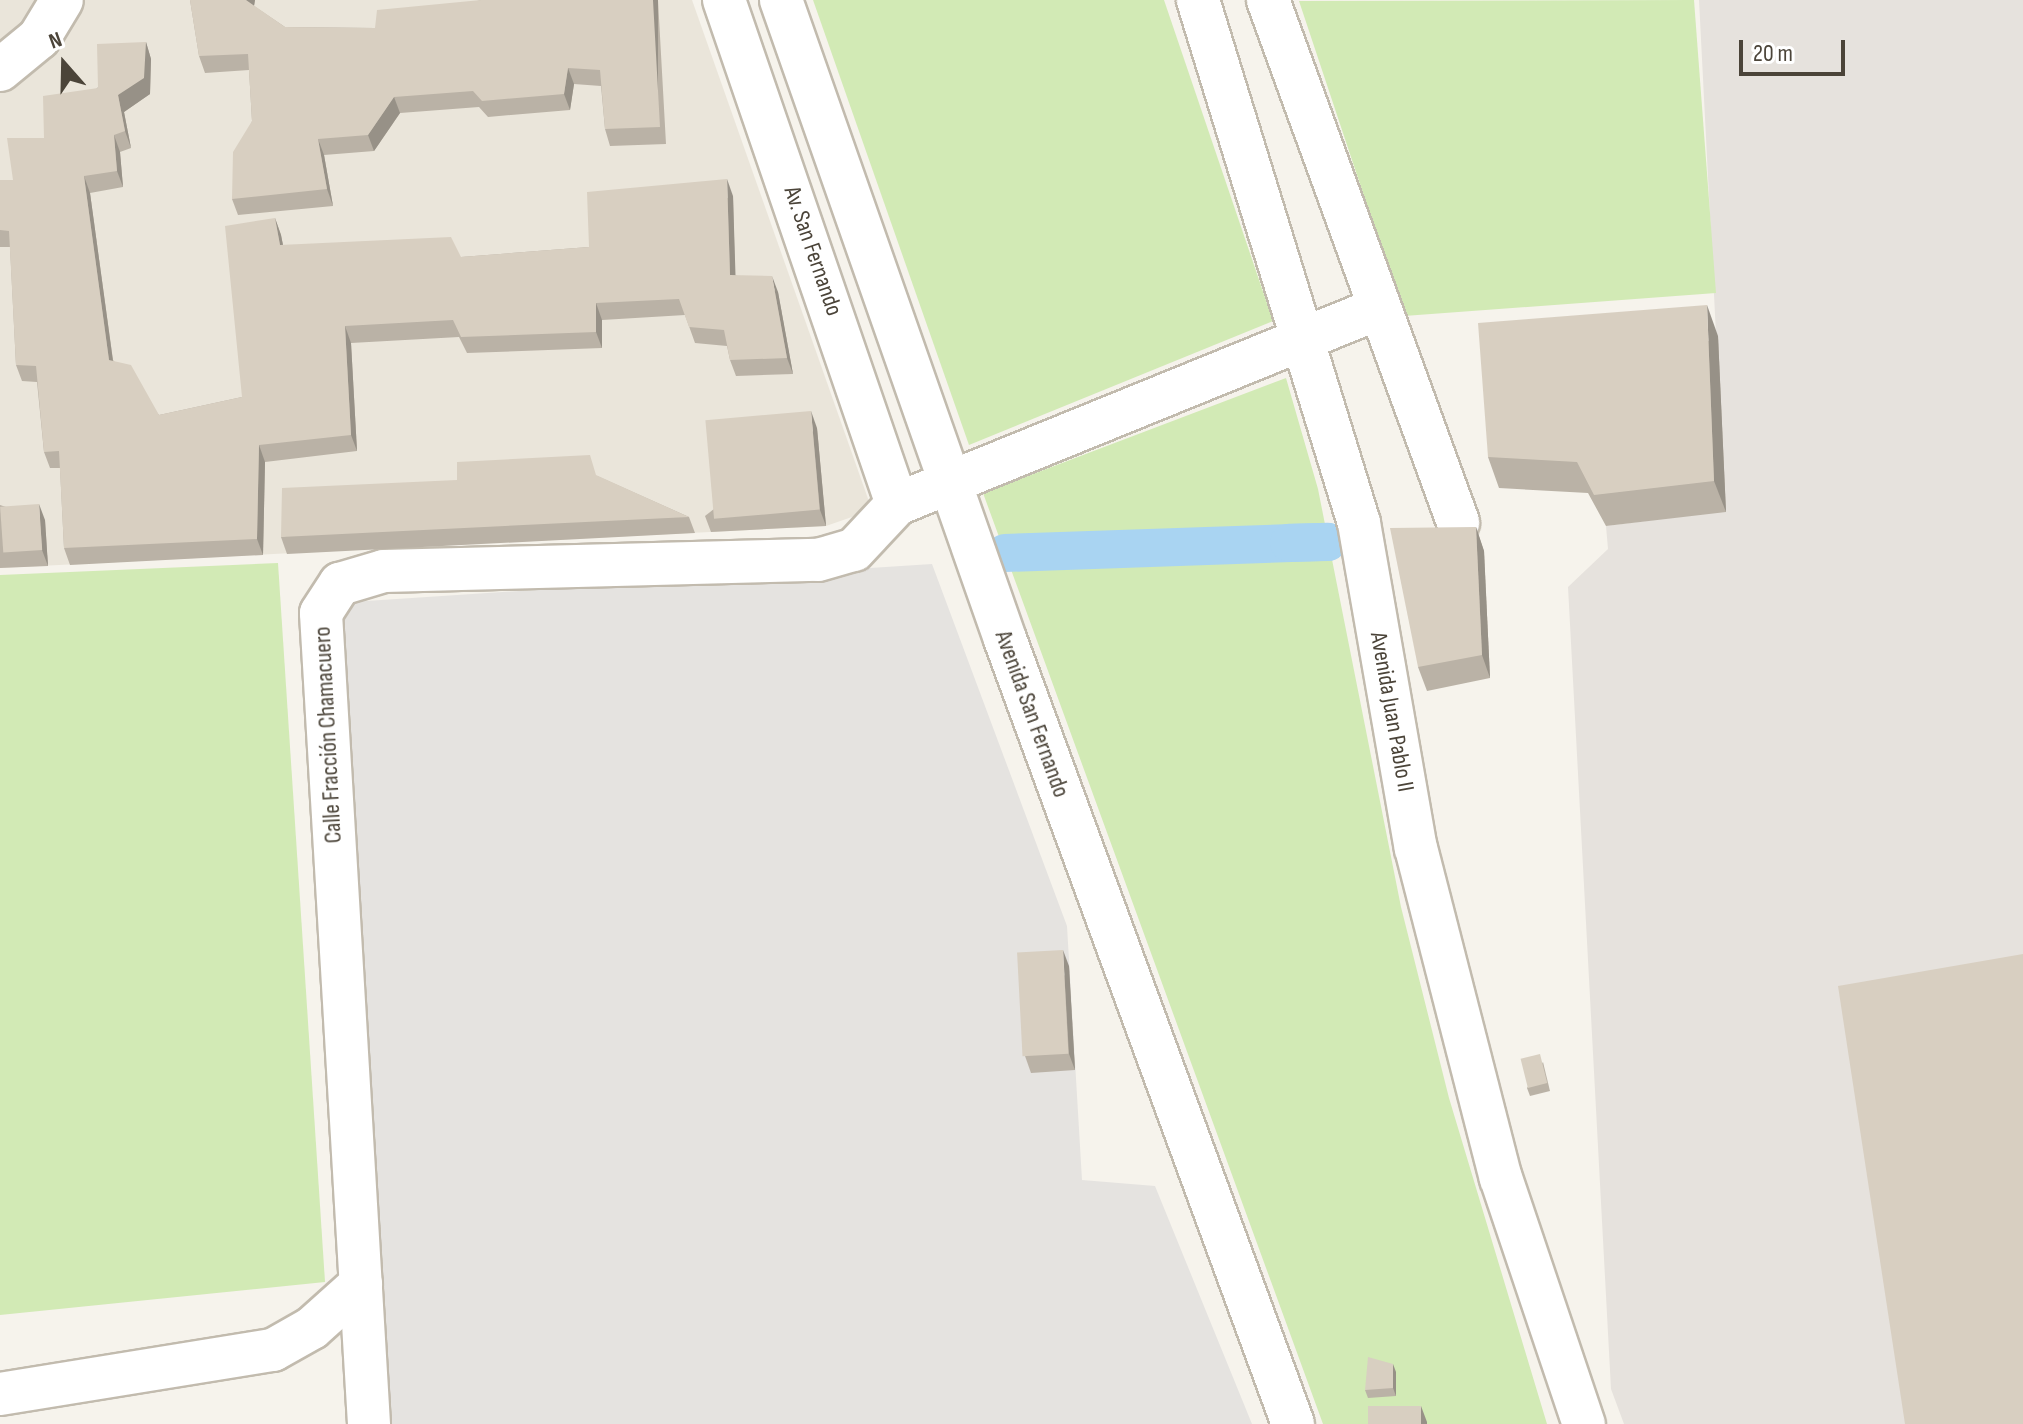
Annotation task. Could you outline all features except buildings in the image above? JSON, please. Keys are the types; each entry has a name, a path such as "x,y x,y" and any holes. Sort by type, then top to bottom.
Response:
{"street":[{"path":"0,70 39,38 62,0"},
{"name":"Av. San Fernando","path":"724,0 897,504"},
{"name":"Avenida San Fernando","path":"781,0 951,484 1293,1424"},
{"name":"Avenida Juan Pablo II","path":"1198,0 1306,341 1359,523 1416,848 1501,1178 1584,1424"},
{"path":"1268,0 1377,309 1458,522"},
{"path":"897,504 1306,341 1377,309"},
{"name":"Calle Fracción Chamacuero","path":"369,1424 321,613 340,584 384,571 818,560 854,550 897,504"},
{"path":"0,1394 273,1350 312,1328 361,1284"}],"shaded area":[{"path":"0,0 692,0 872,510 826,526 0,568"},
{"path":"1699,0 2023,0 2023,1424 1624,1424 1611,1389 1568,587 1608,549 1606,526 1725,511"},
{"path":"932,564 1067,926 1082,1180 1155,1186 1252,1424 392,1424 336,603"}],"green space":[{"path":"813,0 1164,0 1273,321 969,445"},
{"path":"1694,0 1716,293 1404,316 1299,1"},
{"path":"1286,378 1318,489 1401,907 1449,1098 1547,1424 1323,1424 983,493"},
{"path":"278,563 325,1282 0,1315 0,575"}],"waterway":[{"path":"1005,553 1328,542 1289,543"}]}
